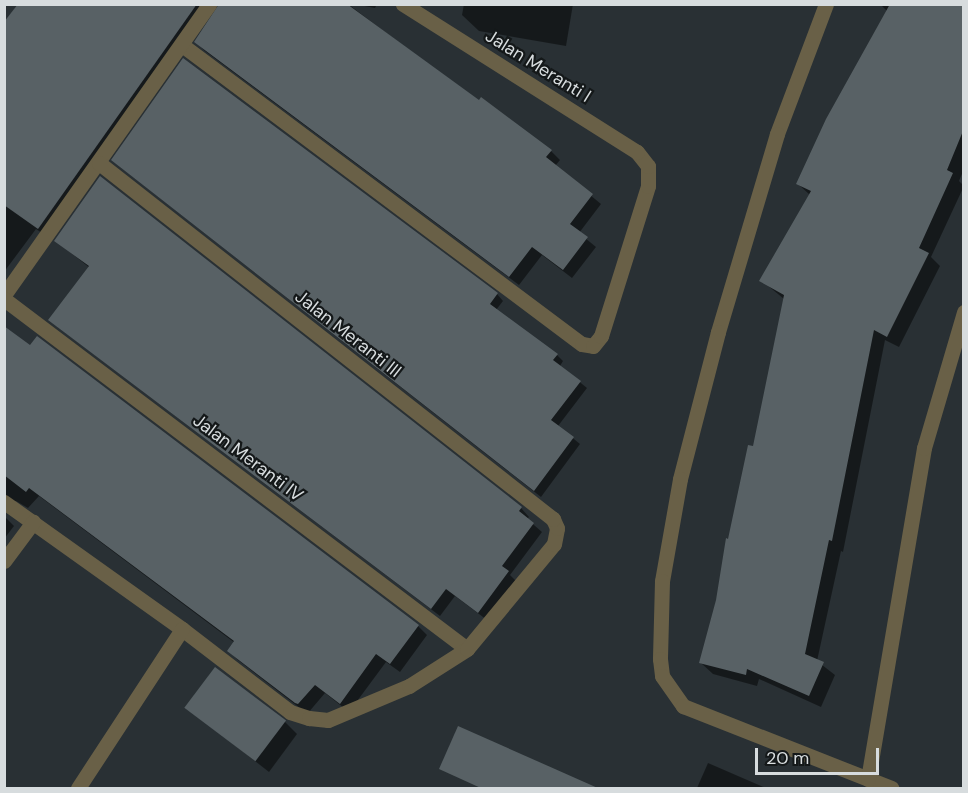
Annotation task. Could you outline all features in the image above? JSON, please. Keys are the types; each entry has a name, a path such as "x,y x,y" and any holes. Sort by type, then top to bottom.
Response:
{"street":[{"path":"4,297 209,4"},
{"name":"Jalan Meranti I","path":"182,45 582,344 593,346 601,336 648,186 648,166 637,152 403,4"},
{"path":"826,4 777,134 718,333 680,479 662,581 660,659 662,676 683,706 702,716 891,789"},
{"name":"Jalan Meranti III","path":"99,163 553,519 557,528 554,544 467,649"},
{"name":"Jalan Meranti IV","path":"4,297 467,649"},
{"path":"868,779 924,448 963,312"},
{"path":"4,502 182,629 290,712 328,720 410,686 467,649"},
{"path":"4,561 33,522"},
{"path":"78,789 182,629"}],"building":[{"path":"18,4 197,4 38,229 4,205 4,22"},
{"path":"219,4 347,4 479,100 481,97 552,150 546,157 593,194 570,224 588,237 563,270 532,247 509,277 194,42"},
{"path":"890,4 963,4 963,131 947,170 953,173 919,248 929,253 887,337 874,330 832,541 829,540 805,654 824,662 809,696 747,669 746,675 699,663 716,600 726,538 728,539 748,445 753,446 784,295 759,281 811,191 796,184 826,119"},
{"path":"183,58 498,293 490,304 558,354 553,360 581,381 551,420 574,437 534,491 111,160"},
{"path":"100,176 522,507 519,511 534,523 502,566 509,571 478,613 446,589 431,609 48,320 89,266 54,241"},
{"path":"4,326 30,345 37,336 419,625 390,664 376,654 340,704 315,685 298,704 295,703 227,651 234,641 29,488 26,492 4,475"},
{"path":"215,667 286,721 255,761 184,708"},
{"path":"458,726 600,789 483,789 439,769"}]}
